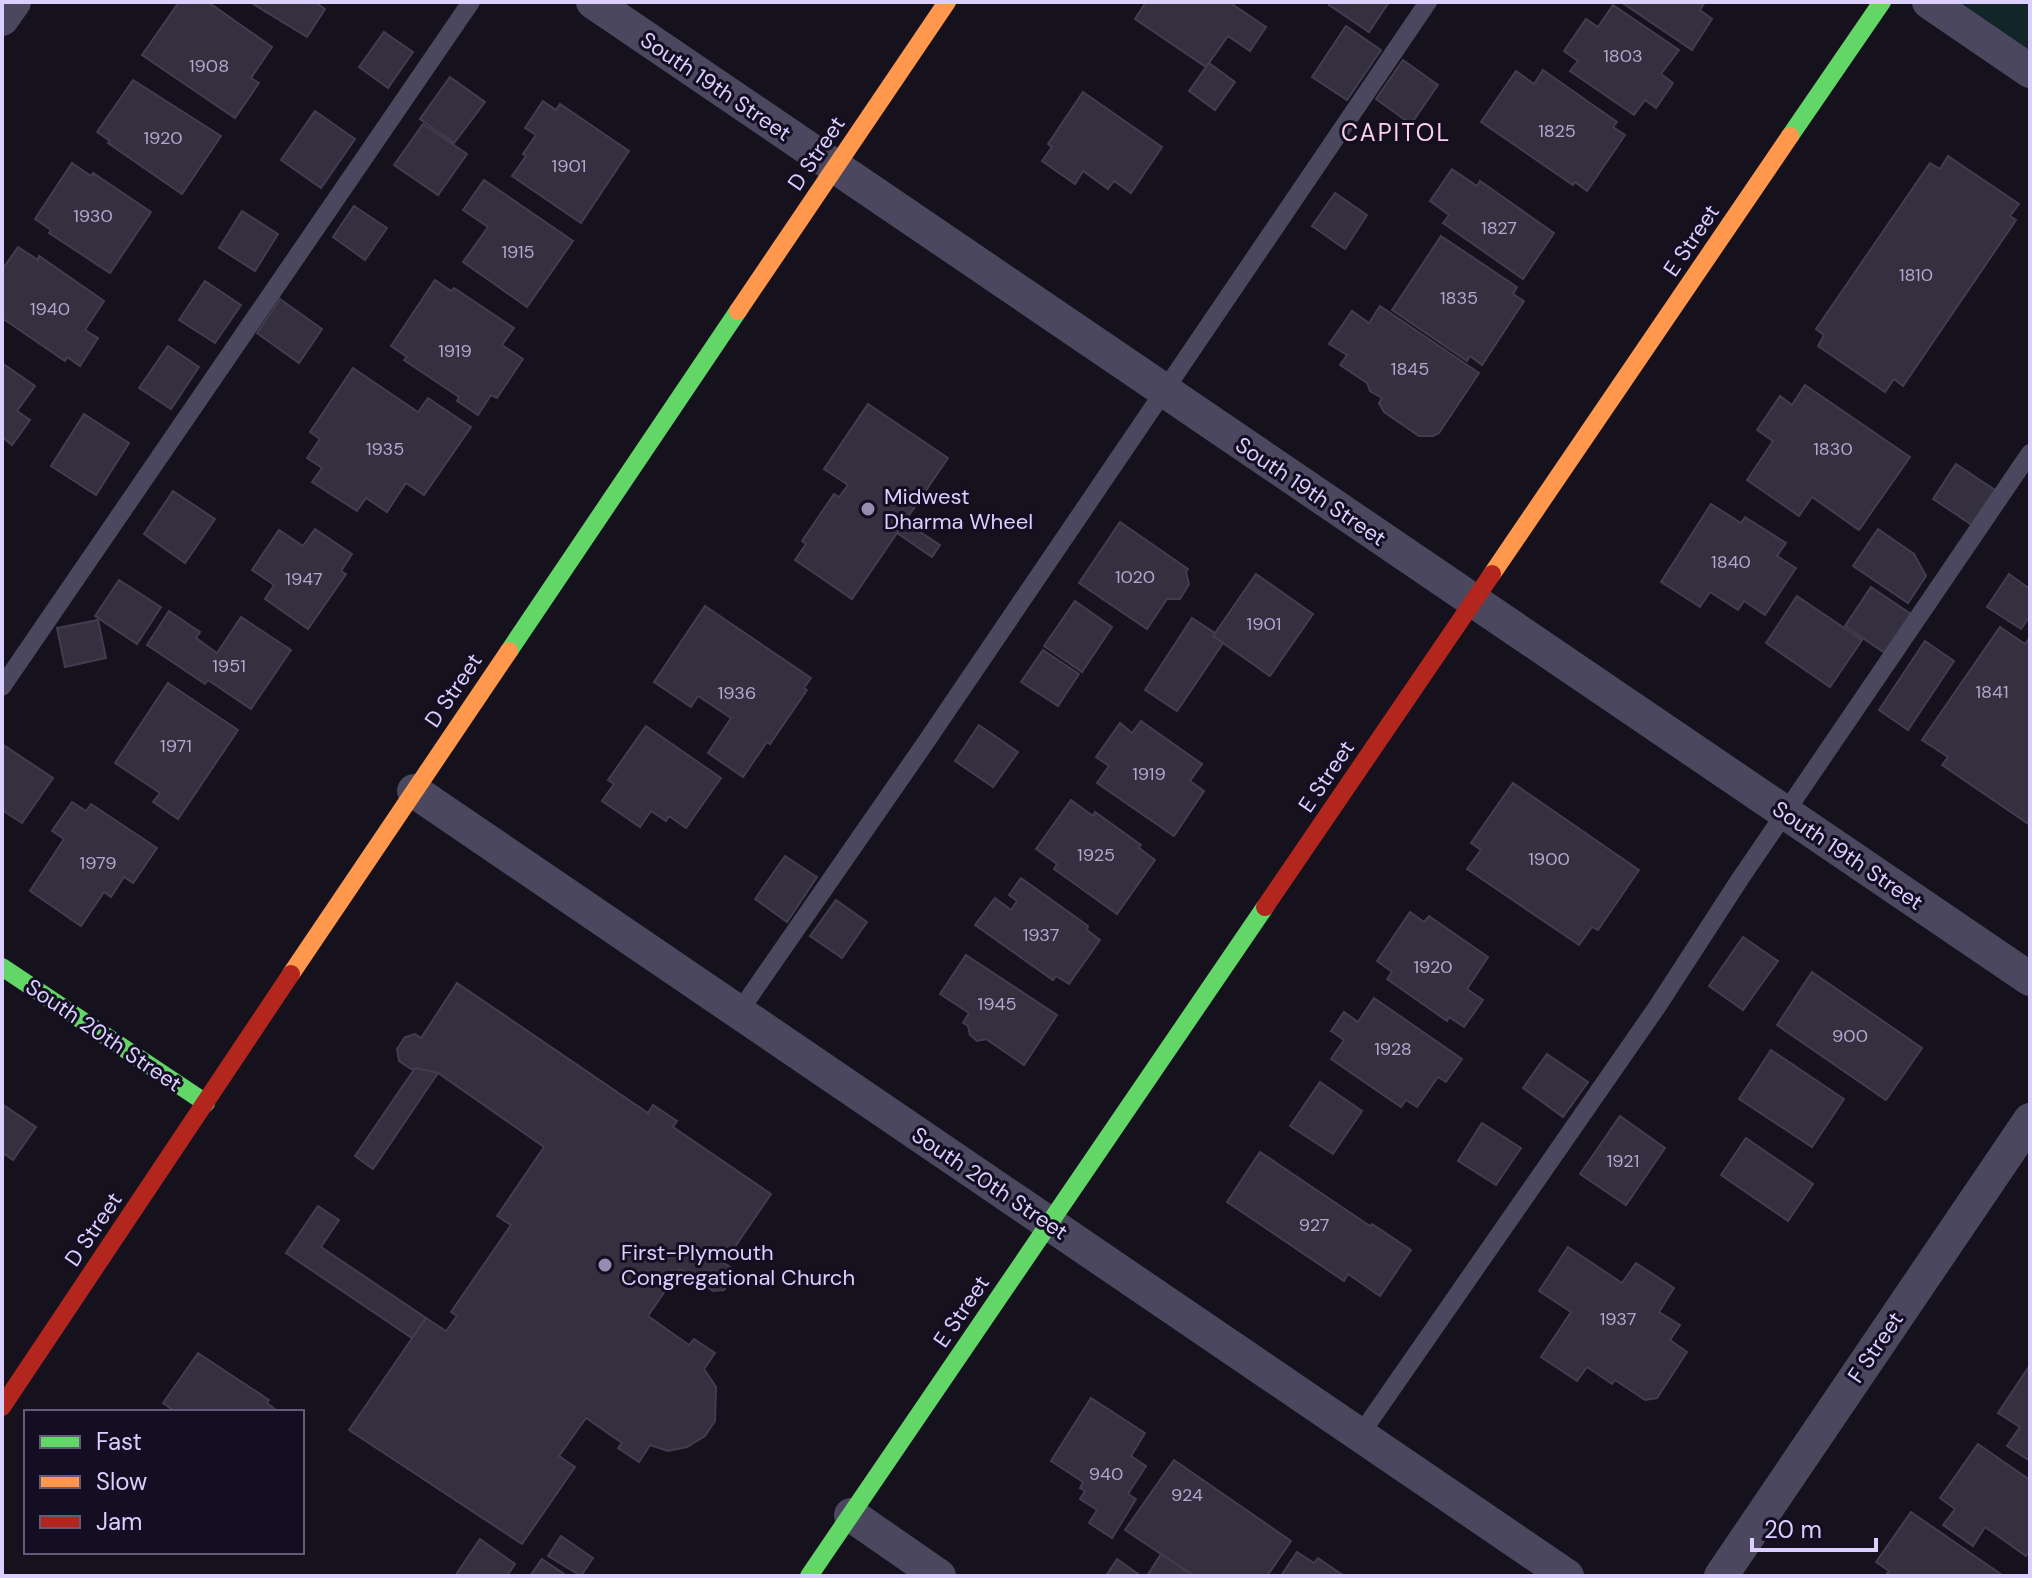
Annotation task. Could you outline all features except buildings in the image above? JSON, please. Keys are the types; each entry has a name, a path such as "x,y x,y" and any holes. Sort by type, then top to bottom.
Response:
{"street":[{"path":"2,19 14,2"},
{"name":"South 19th Street","path":"593,2 2030,979"},
{"name":"D Street","path":"2,1407 947,2"},
{"name":"E Street","path":"809,1576 1882,2"},
{"path":"1929,2 2030,71"},
{"name":"South 20th Street","path":"414,791 1567,1576"},
{"name":"South 20th Street","path":"2,967 206,1103"},
{"name":"F Street","path":"1721,1576 2030,1120"},
{"path":"851,1515 939,1576"}],"lane":[{"path":"2,687 471,2"},
{"path":"739,1012 1428,2"},
{"path":"1360,1435 1657,1007 1785,812 2030,453"}],"green space":[{"path":"1929,2 2030,2 2030,71"}],"traffic: fast":[{"path":"1790,136 1882,2"},
{"path":"509,651 738,311"},
{"path":"809,1576 1265,907"},
{"path":"2,967 206,1103"}],"traffic: slow":[{"path":"738,311 947,2"},
{"path":"1492,574 1790,136"},
{"path":"291,974 509,651"}],"traffic: jam":[{"path":"1265,907 1492,574"},
{"path":"2,1407 291,974"}],"place":[{"name":"Midwest Dharma Wheel","path":"868,509"},
{"name":"First-Plymouth Congregational Church","path":"605,1265"}],"district":[{"name":"CAPITOL","path":"1396,133"}]}
